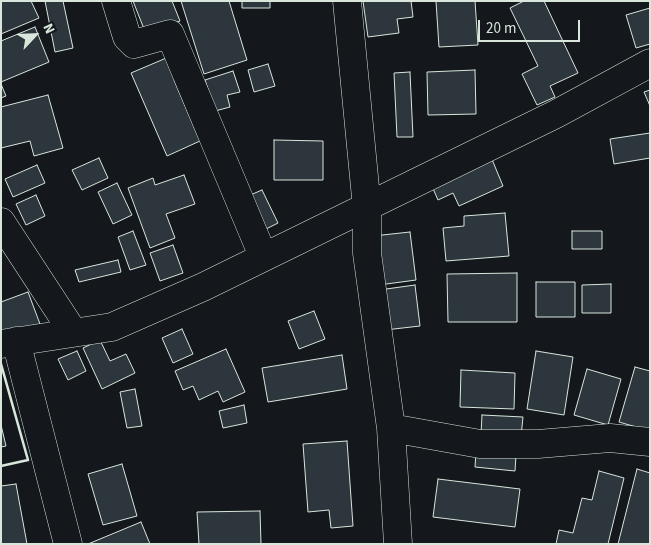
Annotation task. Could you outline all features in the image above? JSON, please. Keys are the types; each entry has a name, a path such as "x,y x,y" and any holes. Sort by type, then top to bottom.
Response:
{"street":[{"path":"116,1 127,37 134,44 170,34 263,256"},
{"path":"347,1 367,208 365,220 367,253 391,428 398,544"},
{"path":"68,544 9,342 112,327 203,287 263,256 367,208 556,114 650,63"},
{"path":"1,222 73,332"},
{"path":"391,428 480,444 538,444 610,438 650,442"}],"building":[{"path":"1,1 31,1 39,18 1,34"},
{"path":"45,1 63,1 73,48 55,52"},
{"path":"133,1 172,1 180,21 146,34"},
{"path":"181,1 229,1 247,60 204,74"},
{"path":"242,1 270,1 270,8 242,8"},
{"path":"363,1 411,1 413,17 397,19 399,33 368,37"},
{"path":"436,1 475,1 478,45 439,47"},
{"path":"524,1 544,1 578,73 550,86 555,97 537,105 522,74 538,66 510,8"},
{"path":"650,8 650,44 636,48 626,15"},
{"path":"35,27 49,62 1,82 1,41"},
{"path":"171,56 180,77 174,80 200,141 167,156 131,73"},
{"path":"268,64 275,86 254,92 248,70"},
{"path":"475,70 476,114 428,115 427,72"},
{"path":"233,71 240,92 227,95 230,107 215,111 205,80"},
{"path":"410,72 413,137 397,137 394,73"},
{"path":"1,84 6,96 1,98"},
{"path":"650,90 650,106 644,92"},
{"path":"48,95 63,148 34,156 30,141 1,148 1,107"},
{"path":"650,133 650,158 614,164 610,139"},
{"path":"274,140 323,141 323,180 274,180"},
{"path":"491,157 503,186 459,206 453,193 438,200 431,184"},
{"path":"99,158 108,178 82,190 72,170"},
{"path":"37,165 45,183 13,197 5,179"},
{"path":"184,175 195,204 166,214 175,238 150,248 128,188 153,178 155,185"},
{"path":"117,183 132,215 113,224 98,192"},
{"path":"262,190 278,223 264,230 248,196"},
{"path":"36,195 45,216 26,225 16,204"},
{"path":"505,213 509,256 446,261 443,228 464,226 464,216"},
{"path":"133,231 146,265 130,270 118,237"},
{"path":"572,231 602,231 602,249 572,249"},
{"path":"410,232 416,280 379,285 373,236"},
{"path":"173,245 183,273 160,281 150,253"},
{"path":"118,260 121,272 79,282 75,270"},
{"path":"517,273 517,322 448,322 447,274"},
{"path":"536,282 575,282 575,317 536,317"},
{"path":"611,284 611,313 582,313 582,285"},
{"path":"415,285 420,326 385,330 379,290"},
{"path":"28,292 40,324 1,339 1,302"},
{"path":"314,311 325,339 299,349 288,321"},
{"path":"182,329 193,354 173,363 162,338"},
{"path":"100,340 110,361 126,354 135,373 102,389 83,348"},
{"path":"226,349 245,392 223,402 218,391 199,400 193,386 183,390 175,371"},
{"path":"77,351 86,371 68,380 58,359"},
{"path":"536,351 573,357 564,415 527,409"},
{"path":"342,355 347,389 268,402 262,368"},
{"path":"635,367 650,371 650,431 619,422"},
{"path":"587,369 621,379 608,425 574,415"},
{"path":"461,370 515,373 514,409 460,407"},
{"path":"135,389 142,426 127,428 120,392"},
{"path":"244,405 247,423 223,428 219,411"},
{"path":"482,415 523,417 521,437 481,434"},
{"path":"1,425 6,446 1,447"},
{"path":"347,441 353,526 331,528 329,510 308,512 303,444"},
{"path":"476,452 516,455 515,471 475,467"},
{"path":"122,464 137,516 103,525 88,474"},
{"path":"637,469 650,473 650,544 618,544"},
{"path":"599,471 624,478 608,544 556,544 559,530 573,533 582,498 592,500"},
{"path":"438,479 520,489 515,527 433,517"},
{"path":"16,484 27,544 1,544 1,486"},
{"path":"260,511 261,544 199,544 197,512"},
{"path":"141,522 150,544 88,544"}],"wall":[{"path":"1,364 28,460 1,466"}]}
